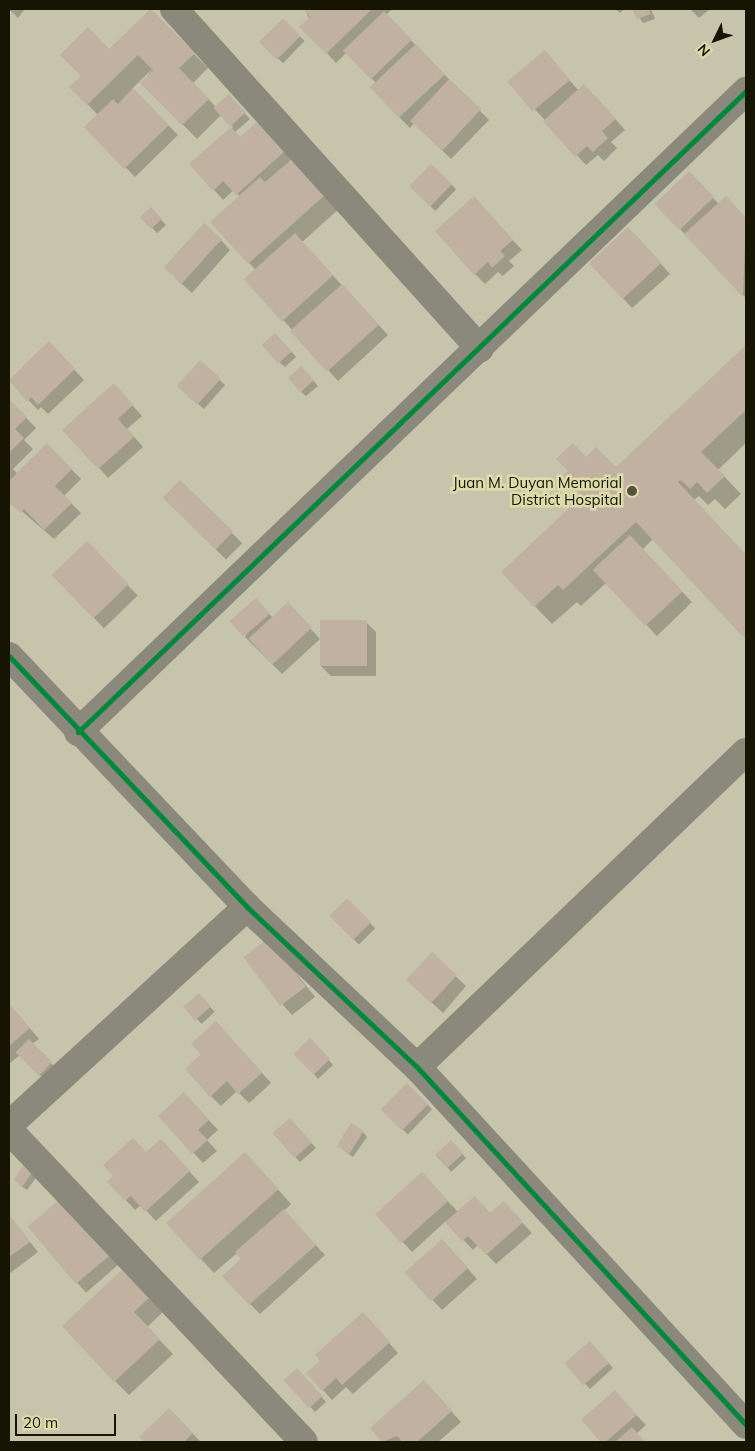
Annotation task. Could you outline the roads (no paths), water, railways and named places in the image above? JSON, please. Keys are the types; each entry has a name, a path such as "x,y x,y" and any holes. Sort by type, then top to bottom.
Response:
{"street":[{"path":"174,9 480,350"},
{"path":"78,732 480,350 746,91"},
{"path":"9,656 78,732 248,906 417,1067 746,1425"},
{"path":"417,1067 746,752"},
{"path":"9,1125 248,906"},
{"path":"9,1130 304,1442"}],"place":[{"name":"Juan M. Duyan Memorial District Hospital","path":"632,491"}]}
